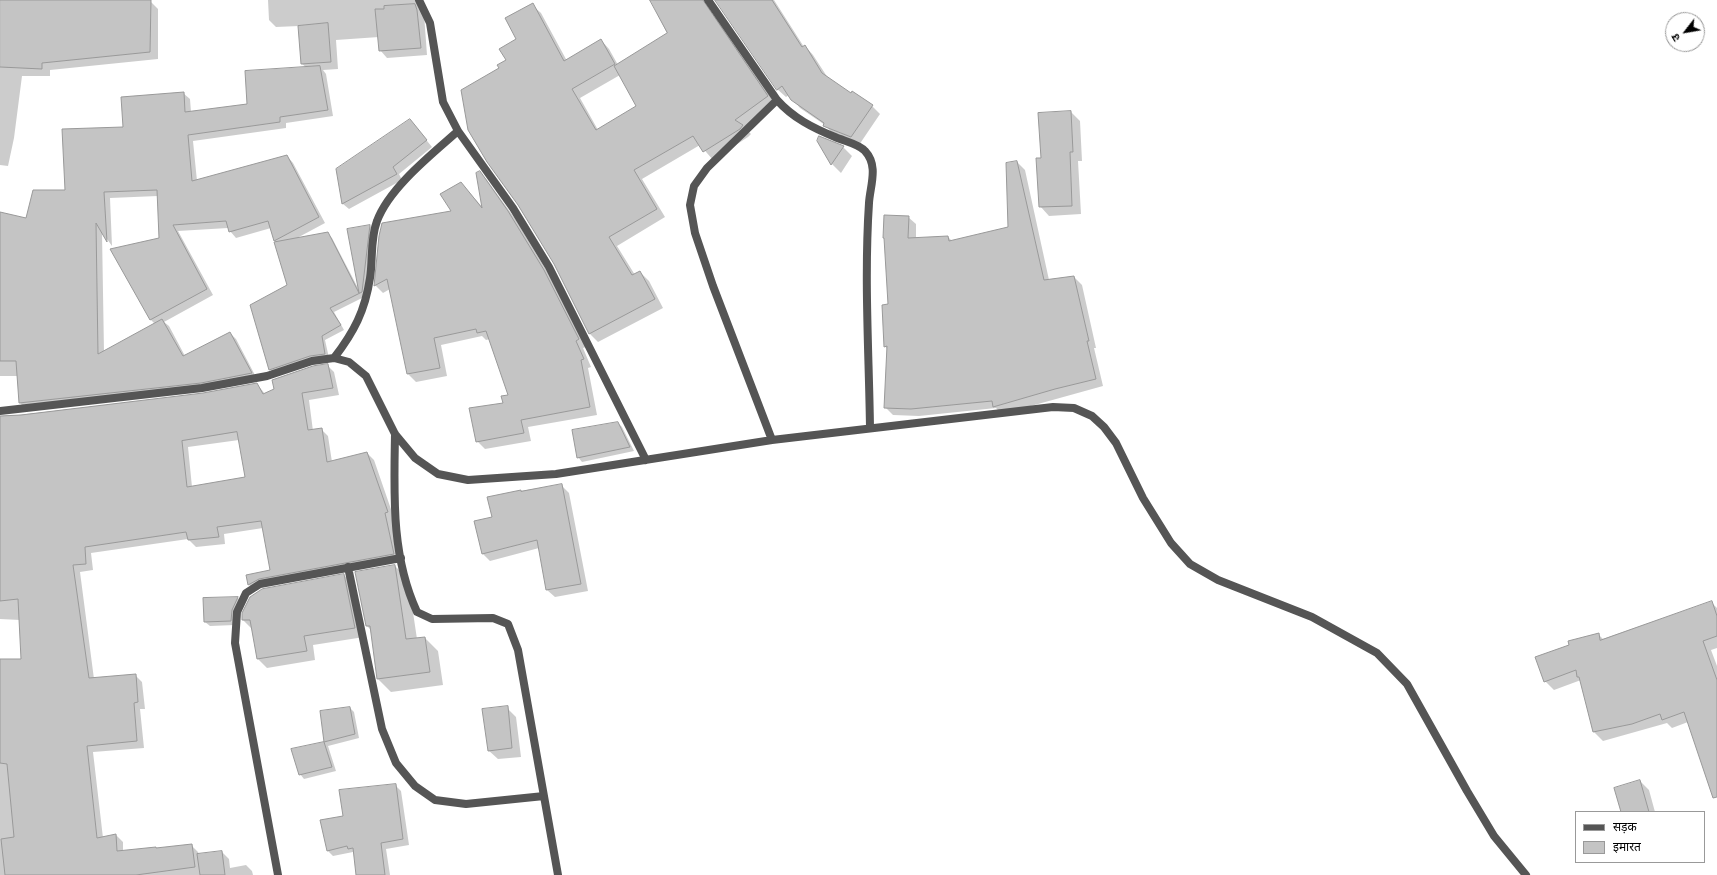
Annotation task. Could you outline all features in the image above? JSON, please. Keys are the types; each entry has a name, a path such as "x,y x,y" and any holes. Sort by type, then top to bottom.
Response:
{"street":[{"path":"419,0 430,23 443,102 458,131 513,208 549,267 646,460"},
{"path":"708,0 777,100 798,119 864,150 872,161 873,172 869,202 867,251 870,428"},
{"path":"772,440 713,286 695,233 690,205 694,186 707,168 777,100"},
{"path":"334,358 351,336 363,310 370,278 376,222 385,203 413,172 458,131"},
{"path":"0,411 202,388 267,376 312,361 334,358 349,362 366,376 395,434 415,458 438,474 468,480 556,474 772,440 1053,406 1074,408 1092,416 1104,427 1112,438 1143,498 1172,543 1190,564 1218,580 1312,617 1377,653 1407,684 1490,830 1526,875"},
{"path":"395,434 394,515 408,593 416,612 432,619 493,618 508,624 518,650 558,875"},
{"path":"278,875 235,643 237,612 246,593 260,584 401,558"},
{"path":"348,567 382,729 396,763 415,786 435,800 466,804 544,796"}],"building":[{"path":"0,0 151,0 150,52 42,63 42,69 0,67"},
{"path":"650,0 703,0 768,96 735,120 743,125 740,129 703,152 693,136 634,170 657,209 609,237 632,275 640,271 655,299 589,334 554,264 518,205 487,162 468,130 461,90 499,68 497,65 506,60 499,49 516,39 505,18 533,3 564,61 601,39 615,64 572,89 596,130 636,106 614,66 667,33"},
{"path":"715,0 772,0 802,47 805,45 822,73 851,93 852,91 873,105 851,137 823,126 824,123 791,100 782,86 777,90"},
{"path":"415,4 421,48 379,51 375,9 384,9 384,6"},
{"path":"328,23 331,62 301,64 298,26"},
{"path":"320,66 328,110 280,117 280,122 188,135 192,181 287,155 319,217 274,241 268,221 229,232 226,221 173,225 207,289 150,320 110,249 159,238 157,190 104,192 107,242 96,223 98,354 162,319 183,356 230,332 252,373 201,383 19,403 16,361 0,361 0,212 26,218 33,190 65,190 62,129 123,127 121,97 184,92 185,112 247,104 245,71"},
{"path":"1071,111 1073,152 1070,152 1072,206 1039,207 1036,158 1041,158 1038,113"},
{"path":"410,119 427,140 393,167 397,174 342,204 336,169"},
{"path":"819,136 844,146 831,165 817,141"},
{"path":"1017,161 1044,280 1074,276 1096,379 993,407 992,401 911,409 884,408 887,346 884,347 882,305 888,304 883,238 884,215 909,216 908,238 948,236 949,241 1008,227 1006,163"},
{"path":"480,171 508,211 544,270 579,339 576,341 584,359 581,360 590,407 521,420 524,433 476,442 469,408 503,403 501,396 508,395 486,331 477,333 476,329 434,338 440,368 407,374 387,279 374,286 379,236 382,223 451,211 440,194 461,182 482,208 476,173"},
{"path":"370,225 362,292 330,308 341,325 322,336 325,354 310,356 269,370 250,305 287,285 274,242 328,232 359,293 347,229"},
{"path":"328,364 333,388 302,393 308,430 322,428 327,462 367,452 388,512 385,513 394,554 259,579 248,585 246,575 270,570 261,521 217,527 219,537 188,540 186,532 85,547 86,564 73,565 89,678 136,674 138,702 134,703 137,741 87,746 97,838 116,834 117,851 192,844 195,867 136,875 5,875 1,839 14,837 7,764 0,763 0,659 21,659 18,599 0,601 0,416 21,415 203,393 257,383 263,394 274,389 272,380 313,366","holes":["237,432 245,477 187,487 182,441"]},
{"path":"618,422 630,447 577,458 572,430"},
{"path":"562,484 581,584 546,590 537,540 482,554 474,521 492,517 487,497"},
{"path":"395,565 406,639 425,637 430,672 377,679 370,626 366,626 355,572"},
{"path":"344,574 355,628 304,636 307,651 257,659 250,620 242,620 242,613 250,597 262,589"},
{"path":"238,597 232,610 231,621 204,622 203,598"},
{"path":"1712,601 1717,616 1717,636 1703,641 1717,680 1717,797 1713,798 1684,712 1662,720 1660,714 1632,724 1593,732 1576,670 1544,682 1535,657 1569,645 1568,641 1599,633 1600,640"},
{"path":"508,706 512,748 488,751 482,709"},
{"path":"350,707 355,734 324,742 320,711"},
{"path":"324,742 332,767 299,775 291,749"},
{"path":"1640,780 1649,811 1621,811 1614,788"},
{"path":"396,784 403,839 381,843 385,875 356,875 353,848 348,849 347,846 327,851 320,820 343,816 339,790"},
{"path":"222,851 225,875 200,875 197,854"}]}
